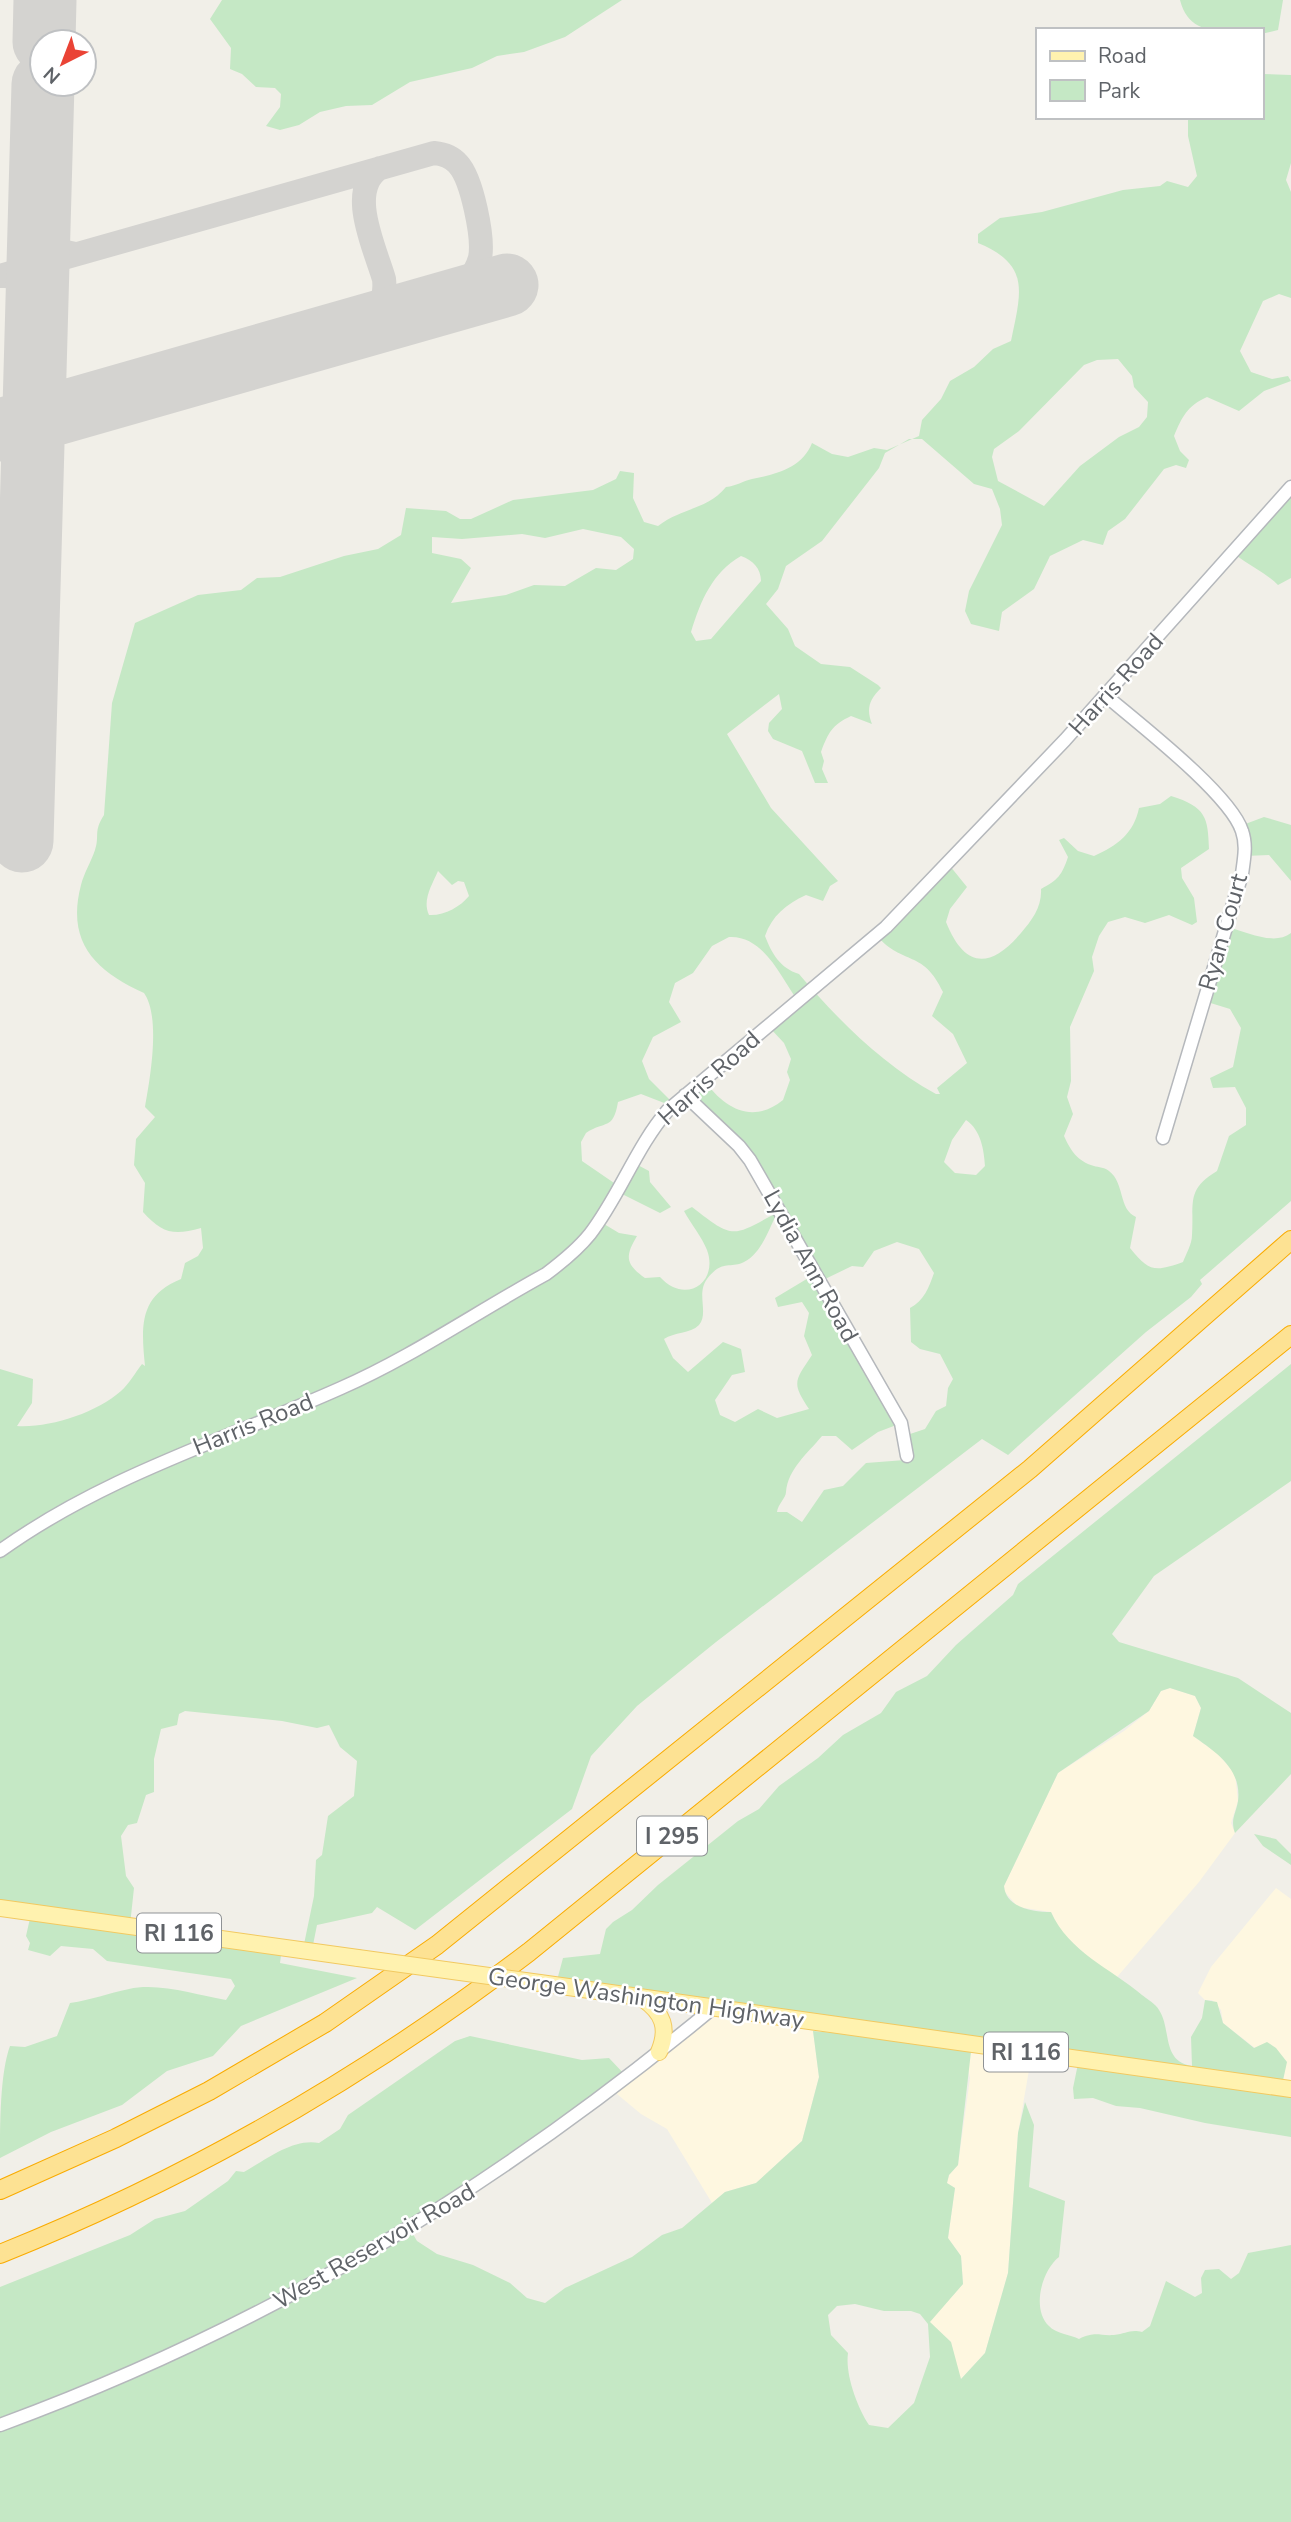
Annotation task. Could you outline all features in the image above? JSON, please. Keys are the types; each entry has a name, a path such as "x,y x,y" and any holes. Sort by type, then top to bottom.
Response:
{"highway":[{"name":"I 295","path":"0,2190 116,2138 209,2091 315,2028 416,1960 596,1821 1009,1486 1291,1240"},
{"name":"I 295","path":"0,2255 126,2200 217,2154 325,2093 446,2012 529,1952 1291,1335"}],"main road":[{"name":"George Washington Highway","path":"0,1908 1291,2089"},
{"path":"641,1997 654,2007 663,2020 664,2040 659,2052"}],"street":[{"name":"Harris Road","path":"0,1551 43,1521 112,1484 343,1388 546,1274 590,1234 654,1126 685,1095 886,927 998,812 1291,487"},
{"name":"Ryan Court","path":"1105,695 1223,800 1242,831 1245,846 1242,874 1163,1138"},
{"name":"Lydia Ann Road","path":"685,1095 739,1146 767,1188 901,1423 906,1436 907,1456"},
{"name":"West Reservoir Road","path":"0,2425 182,2350 370,2252 482,2183 659,2052 713,2007"}],"shaded area":[{"path":"1170,1688 1195,1696 1201,1708 1193,1736 1218,1754 1235,1774 1238,1801 1231,1823 1235,1833 1199,1882 1117,1977 1089,1958 1059,1930 1051,1912 1018,1907 1005,1892 1004,1886 1058,1773 1124,1731 1149,1711 1161,1691"},
{"path":"1276,1888 1291,1899 1291,2087 1282,2085 1255,2048 1223,2023 1221,2010 1212,2000 1205,2000 1198,1993 1211,1967"},
{"path":"711,2008 847,2025 835,2033 813,2031 819,2077 802,2141 756,2183 725,2192 712,2203 667,2129 641,2114 611,2089"},
{"path":"972,2043 1032,2053 1018,2133 1008,2273 985,2353 960,2380 951,2342 929,2322 963,2284 961,2256 948,2238 955,2188 947,2183 949,2175 958,2165 970,2078 967,2064"}],"green space":[{"path":"222,0 622,0 565,37 524,52 497,56 472,68 410,82 372,105 346,106 320,112 299,125 280,130 266,126 280,107 281,94 275,88 256,87 242,74 230,69 231,48 210,19"},
{"path":"1180,0 1283,0 1278,30 1263,34 1263,28 1205,28 1192,22"},
{"path":"1263,74 1291,75 1291,163 1286,180 1291,192 1291,298 1279,294 1263,301 1240,351 1251,372 1272,379 1288,376 1291,381 1264,391 1239,411 1207,397 1190,408 1174,436 1180,451 1189,460 1186,468 1176,465 1164,469 1125,519 1108,531 1103,545 1083,540 1050,556 1034,589 1002,612 999,631 971,624 965,611 969,591 1002,525 1000,509 992,489 974,484 922,439 912,439 919,436 922,420 941,399 950,381 974,367 993,349 1011,341 1018,308 1018,282 1007,261 978,243 978,234 1000,218 1042,212 1123,190 1160,186 1167,181 1188,187 1197,176 1188,136 1188,119 1263,119","holes":["1118,359 1132,376 1134,387 1148,402 1147,417 1139,427 1119,437 1080,466 1044,506 998,481 992,457 994,449 1019,431 1084,365 1097,360"]},
{"path":"812,443 832,454 848,457 874,448 887,450 900,444 885,453 879,468 822,541 786,566 778,589 766,604 788,629 795,646 821,664 850,667 881,688 870,705 872,724 851,716 832,730 821,752 824,761 822,769 828,783 815,783 802,751 773,739 768,731 769,723 782,709 779,694 727,734 771,808 838,881 830,886 823,901 806,895 781,911 765,936 771,949 782,964 799,974 846,1025 880,1055 916,1082 940,1094 937,1088 967,1063 953,1034 932,1016 943,992 928,969 895,951 877,936 950,866 967,887 950,909 946,922 961,949 979,959 989,958 1010,945 1021,933 1038,907 1041,889 1061,873 1068,857 1059,840 1064,838 1078,851 1094,856 1110,848 1129,832 1139,808 1160,804 1171,796 1192,804 1206,821 1209,838 1209,849 1181,868 1182,878 1194,898 1197,922 1192,925 1169,915 1145,923 1125,917 1108,922 1099,936 1092,957 1094,971 1070,1027 1071,1081 1067,1097 1073,1114 1064,1136 1079,1158 1088,1164 1106,1169 1114,1176 1126,1208 1136,1217 1130,1248 1142,1262 1159,1268 1183,1262 1192,1238 1196,1191 1200,1184 1217,1171 1229,1136 1246,1125 1246,1108 1235,1087 1213,1088 1210,1078 1233,1067 1241,1028 1230,1009 1204,1001 1228,927 1269,938 1284,937 1291,933 1291,1201 1200,1280 1202,1284 1191,1297 1146,1332 1008,1455 982,1439 716,1642 637,1706 591,1756 572,1809 415,1930 377,1907 372,1913 317,1925 312,1950 303,1949 314,1896 316,1860 322,1855 328,1816 354,1796 357,1761 340,1747 329,1725 317,1728 282,1721 185,1711 179,1714 177,1725 161,1729 154,1759 154,1792 146,1795 137,1823 128,1825 121,1836 126,1876 134,1888 130,1925 282,1948 280,1963 357,1978 241,2026 213,2056 167,2071 122,2105 51,2132 0,2158 2,2085 10,2046 25,2047 57,2036 70,2003 140,1987 165,1988 226,2000 235,1986 231,1979 107,1961 93,1949 61,1946 50,1956 28,1950 30,1943 26,1936 31,1914 0,1907 0,1369 33,1379 32,1403 17,1426 72,1418 111,1399 124,1388 142,1364 145,1366 144,1325 150,1303 167,1286 181,1279 185,1263 198,1256 203,1248 201,1228 183,1232 169,1231 143,1212 145,1183 134,1165 136,1139 155,1117 145,1107 153,1048 152,1017 144,993 111,975 89,952 81,938 78,923 77,905 81,885 95,850 99,826 104,815 112,703 135,623 198,595 241,590 257,578 280,577 344,556 378,549 401,535 406,508 446,511 460,519 471,519 513,500 593,490 616,479 620,471 634,473 633,498 644,522 658,526 711,500 726,487 788,468 808,452","holes":["583,529 621,537 634,549 633,559 616,570 596,568 565,586 534,585 506,595 451,603 471,568 461,559 432,553 432,537 462,539 522,534 545,538","741,556 755,566 761,581 711,639 696,641 691,632 699,609 709,588 722,571","438,871 452,885 458,881 464,882 469,896 451,910 429,915 427,898","729,937 741,938 762,950 798,1001 769,1027 784,1043 791,1059 787,1072 790,1080 783,1100 760,1111 739,1110 720,1098 704,1080 685,1098 743,1152 778,1212 742,1230 734,1231 717,1225 692,1207 684,1211 705,1245 709,1262 704,1280 697,1286 680,1289 660,1277 645,1278 638,1273 629,1259 630,1249 637,1236 619,1233 599,1221 616,1191 660,1213 671,1207 650,1182 649,1171 632,1162 617,1185 582,1161 581,1142 586,1133 611,1121 618,1102 641,1094 672,1106 674,1104 649,1079 642,1061 653,1037 681,1022 669,1002 675,983 693,973 712,946","966,1120 975,1129 983,1147 985,1166 976,1175 955,1173 944,1162 952,1140","777,1213 810,1277 775,1298 778,1307 802,1302 809,1313 804,1336 812,1355 797,1382 799,1393 809,1409 777,1418 758,1409 735,1422 720,1415 715,1400 732,1375 745,1372 741,1349 723,1342 688,1372 673,1358 664,1339 699,1325 703,1315 704,1285 712,1273 717,1269 739,1264 750,1258 760,1247","897,1242 919,1249 934,1273 922,1298 910,1308 911,1342 920,1349 940,1354 953,1379 948,1388 946,1406 936,1411 925,1429 907,1435 905,1460 866,1463 843,1486 824,1490 802,1522 787,1512 777,1512 794,1469 822,1436 836,1436 852,1450 878,1432 899,1424 821,1281 852,1266 863,1267 874,1251"]},
{"path":"1291,487 1291,578 1278,585 1235,554"},
{"path":"1264,817 1291,825 1291,881 1269,855 1245,856 1240,826"},
{"path":"1291,1364 1291,1481 1154,1576 1112,1634 1119,1642 1238,1678 1291,1713 1291,1774 1235,1833 1233,1820 1238,1801 1236,1780 1226,1762 1193,1736 1201,1708 1195,1696 1170,1688 1161,1691 1149,1711 1058,1773 1004,1886 1015,1904 1029,1910 1051,1912 1068,1938 1079,1949 1156,2006 1163,2018 1171,2051 1182,2063 1192,2066 1191,2037 1202,2018 1205,2000 1217,2002 1223,2023 1254,2048 1267,2042 1276,2048 1287,2062 1282,2085 1291,2087 1291,2137 1205,2123 1140,2108 1116,2106 1093,2098 1074,2099 1073,2088 1079,2059 972,2043 958,2165 949,2175 947,2183 955,2188 948,2238 961,2256 963,2284 930,2322 951,2342 961,2379 985,2353 1008,2273 1018,2133 1025,2102 1034,2125 1029,2187 1065,2201 1059,2257 1044,2280 1040,2300 1044,2319 1055,2330 1079,2339 1093,2334 1142,2332 1150,2326 1166,2281 1195,2297 1202,2293 1201,2278 1205,2270 1219,2269 1231,2279 1239,2273 1248,2253 1291,2245 1291,2522 0,2522 0,2287 130,2235 155,2219 185,2211 228,2181 236,2171 244,2172 280,2151 309,2142 319,2143 340,2129 348,2115 455,2041 470,2036 582,2060 609,2058 626,2076 410,2229 417,2241 437,2254 473,2265 510,2283 527,2298 545,2303 565,2288 632,2257 662,2235 682,2228 725,2192 756,2183 802,2141 819,2077 813,2031 835,2033 846,2026 556,1984 563,1958 600,1954 606,1929 613,1922 632,1910 658,1885 738,1821 759,1809 779,1786 818,1758 843,1735 881,1713 896,1692 927,1676 956,1645 1013,1595 1018,1584","holes":["855,2304 884,2311 911,2311 920,2314 928,2324 930,2357 914,2403 888,2428 869,2425 865,2418 850,2380 848,2353 831,2335 828,2315 837,2306"]},
{"path":"1254,1834 1276,1839 1291,1854 1291,1865 1263,1846"}],"taxiway":[{"path":"0,276 434,153 450,158 463,172 476,209 480,237 480,258 475,271 449,301"},
{"path":"353,329 372,315 383,296 384,279 370,236 364,204 365,190 370,178 380,168"},
{"path":"39,229 52,249 75,254"},
{"path":"1,276 15,277 25,282 37,304"}],"runway":[{"path":"44,28 45,0"},
{"path":"22,841 43,98"},
{"path":"0,430 507,285"}]}
